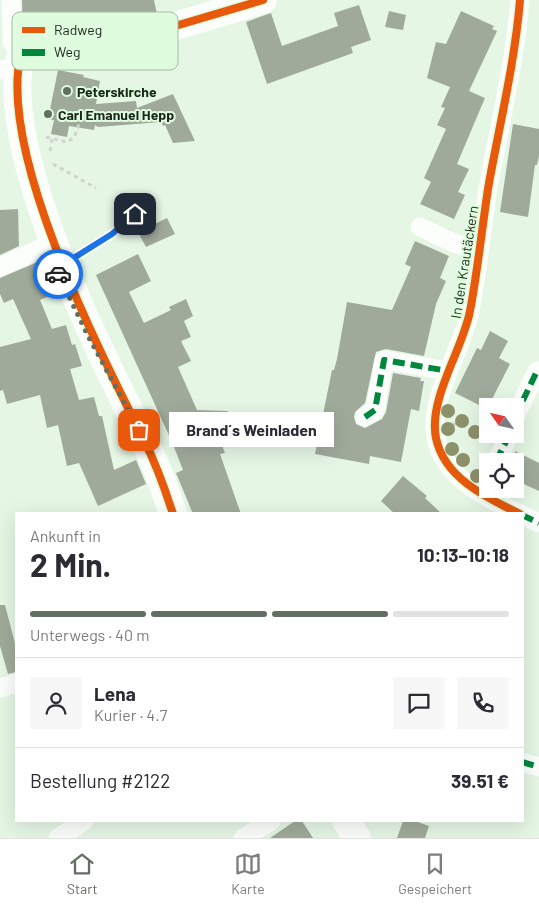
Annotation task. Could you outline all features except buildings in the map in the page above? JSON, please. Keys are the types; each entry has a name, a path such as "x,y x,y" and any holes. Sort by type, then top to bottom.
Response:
{"main road":[{"path":"178,25 263,0"},
{"path":"13,70 13,146 23,189 51,257 88,336 157,467 173,512"},
{"path":"347,822 357,838"}],"street":[{"path":"11,0 12,42"},
{"name":"In den Krautäckern","path":"479,483 449,466 436,440 437,414 448,372 470,312 520,0"},
{"name":"In den Krautäckern","path":"420,227 454,242 479,250"},
{"path":"0,267 51,257"},
{"path":"365,417 375,410 384,360 448,372"},
{"path":"524,399 538,371"},
{"name":"In den Krautäckern","path":"500,498 518,512"},
{"name":"In den Krautäckern","path":"524,516 539,523"},
{"path":"0,688 15,683"},
{"path":"524,763 539,767"},
{"path":"58,838 82,822"},
{"path":"243,838 269,822"}],"lane":[{"path":"51,257 112,234 135,214"}],"path":[{"path":"44,134 47,138 67,142 74,138 79,124"},
{"path":"48,162 96,188"}],"marked path":[{"path":"365,417 375,410 384,360 448,371"},
{"path":"524,398 537,371"},
{"path":"500,453 505,443"},
{"path":"524,516 539,523"},
{"path":"524,763 539,767"}],"cycle path":[{"path":"178,25 263,0"},
{"path":"516,512 481,493 457,475 441,452 436,438 435,423 441,391 461,341 470,311 489,183 515,46 520,0"},
{"path":"19,70 18,99 25,147 39,199 80,306 152,458 172,512"}],"way so far":[{"path":"58,274 88,336 139,430"}],"place":[{"name":"Peterskirche","path":"67,91"},
{"name":"Carl Emanuel Hepp","path":"48,114"},
{"name":"Brand´s Weinladen","path":"139,430"}],"route":[{"path":"58,274 56,269 112,234 135,214"}]}
